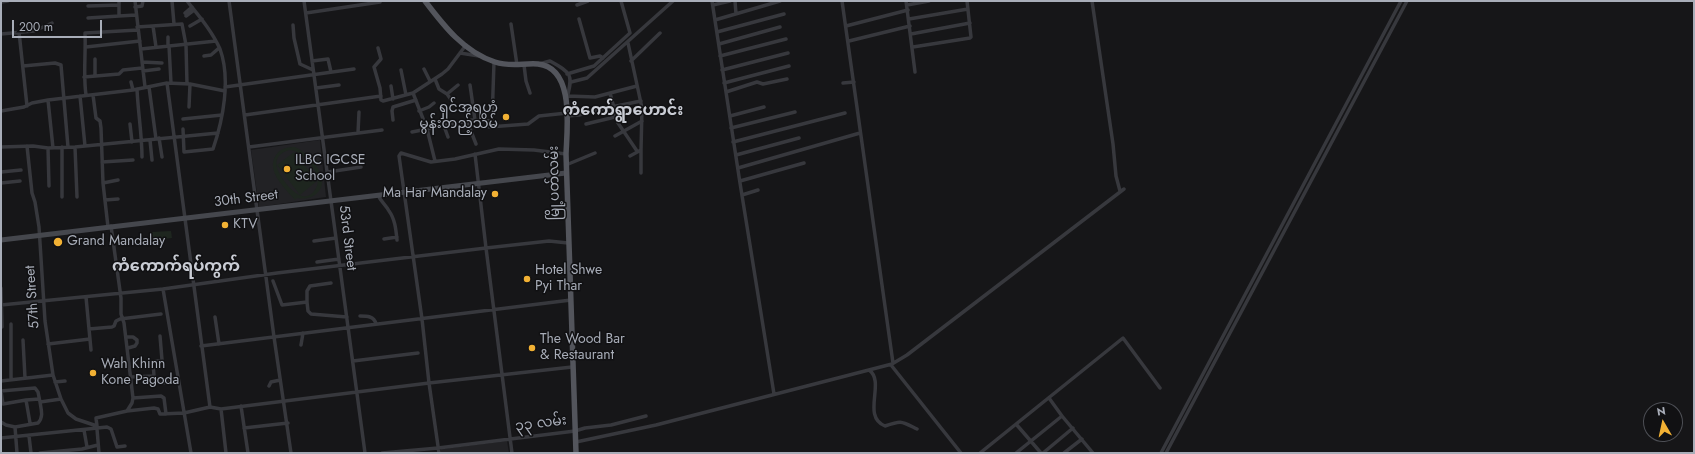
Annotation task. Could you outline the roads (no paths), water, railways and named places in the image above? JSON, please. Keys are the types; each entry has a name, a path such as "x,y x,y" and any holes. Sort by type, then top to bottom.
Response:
{"main road":[{"path":"425,1 446,29 480,56 494,62 517,65 538,64"},
{"name":"မြို့ပတ်လမ်း","path":"538,64 549,68 560,78 567,99 566,174 576,453"},
{"name":"30th Street","path":"1,240 332,200 566,174"}],"street":[{"path":"1,2 8,1"},
{"path":"135,1 142,70 162,157"},
{"path":"135,7 143,5 143,1"},
{"path":"172,1 174,24"},
{"path":"183,129 184,152 212,150 222,115 225,89 223,68 216,41 202,19 186,1"},
{"path":"229,1 242,85 274,337 288,424 291,453"},
{"name":"53rd Street","path":"304,1 365,453"},
{"path":"576,5 588,1"},
{"path":"567,74 594,66 630,33 621,1"},
{"path":"571,82 588,78 673,1"},
{"path":"730,1 713,3 731,128 774,394"},
{"path":"735,1 736,14"},
{"path":"715,20 780,1"},
{"path":"842,1 849,41 860,133 892,364 961,453"},
{"path":"915,72 907,3 929,1"},
{"path":"912,47 972,37 967,1"},
{"path":"576,442 656,425 892,364 925,342 1122,190 1116,176 1113,144 1092,1"},
{"path":"1161,453 1401,1"},
{"path":"1166,453 1406,1"},
{"path":"306,13 380,2"},
{"path":"88,6 119,3 119,16"},
{"path":"185,15 193,8"},
{"path":"909,19 968,9"},
{"path":"846,26 908,10"},
{"path":"717,32 784,14"},
{"path":"88,18 136,15"},
{"path":"579,18 590,58 600,56 603,58"},
{"path":"190,26 202,19"},
{"path":"1,34 34,31 52,23"},
{"path":"911,34 970,23"},
{"path":"86,95 84,77 86,47 85,33 174,24 182,25 186,45 189,107"},
{"path":"511,24 517,65"},
{"path":"293,25 294,38 300,64 314,72"},
{"path":"153,26 156,47"},
{"path":"849,41 910,26"},
{"path":"719,44 780,27"},
{"path":"19,32 27,106"},
{"path":"631,60 660,33"},
{"path":"168,36 169,83 174,137 210,407"},
{"path":"720,56 786,39"},
{"path":"86,47 140,41"},
{"path":"141,49 216,41"},
{"path":"628,43 642,108 639,151 641,173"},
{"path":"378,48 381,59 374,67 382,101 414,93 448,69 466,46"},
{"path":"204,56 212,55 219,48"},
{"path":"460,53 480,56"},
{"path":"722,70 788,53"},
{"path":"95,59 95,76"},
{"path":"312,60 328,59 330,72"},
{"path":"538,64 550,61 559,66 571,77 567,99 587,98 637,86"},
{"path":"142,62 162,62"},
{"path":"412,132 467,121 492,120 494,62"},
{"path":"23,66 59,63 61,65 68,147"},
{"path":"524,65 526,81 530,93"},
{"path":"724,83 789,66"},
{"path":"84,77 119,74 123,70 159,69"},
{"path":"1,111 48,100 135,89 169,83 225,89 314,72 354,69"},
{"path":"424,69 430,81"},
{"path":"401,70 406,95"},
{"path":"435,79 439,89 447,94 452,101"},
{"path":"726,92 757,82 763,84 788,79"},
{"path":"131,82 135,89 143,141 142,158"},
{"path":"843,83 854,82"},
{"path":"316,88 339,85"},
{"path":"447,94 458,85"},
{"path":"470,85 475,120"},
{"path":"391,86 393,99"},
{"path":"414,93 427,129 435,161"},
{"path":"610,93 615,117 623,132 639,151"},
{"path":"93,94 96,118 100,121 103,182 120,293 120,314 124,323 128,348 133,398 128,411"},
{"path":"80,96 85,146"},
{"path":"245,115 381,96"},
{"path":"48,100 53,148"},
{"path":"393,120 393,107 416,100"},
{"path":"489,127 528,124 539,116 567,114 579,115 613,106 641,101"},
{"path":"420,111 434,103"},
{"path":"730,116 764,107"},
{"path":"586,124 615,117 642,108"},
{"path":"474,112 492,111"},
{"path":"358,133 359,112"},
{"path":"731,128 795,112"},
{"path":"734,142 845,113"},
{"path":"183,119 222,115"},
{"path":"467,121 476,144"},
{"path":"615,136 642,121"},
{"path":"130,124 132,142"},
{"path":"444,126 448,137"},
{"path":"249,147 382,130"},
{"path":"1,144 1,147 75,147 102,143 132,142 158,138 218,133"},
{"path":"738,168 860,133"},
{"path":"736,155 799,138"},
{"path":"150,140 152,160"},
{"name":"57th Street","path":"27,146 32,193 35,202 40,235 48,344 57,400 71,416 97,428 110,428 116,446 125,446"},
{"path":"62,147 62,196"},
{"path":"75,147 77,197"},
{"path":"48,148 49,186"},
{"path":"438,453 422,319 403,192 399,154 404,154 422,160 435,161 455,159 499,149 519,149 566,154"},
{"path":"630,156 639,151"},
{"path":"475,154 477,184 512,453"},
{"path":"566,166 595,154"},
{"path":"102,162 133,160"},
{"path":"740,181 804,163"},
{"path":"328,172 360,167"},
{"path":"1,172 21,170"},
{"path":"103,182 118,180"},
{"path":"1,183 20,181"},
{"path":"742,195 758,190"},
{"path":"378,195 381,203 386,205 393,217 397,238 384,239"},
{"path":"105,200 118,199"},
{"path":"314,241 336,238"},
{"path":"1,305 163,288 340,265 549,241 568,243"},
{"path":"317,262 339,259"},
{"path":"273,281 282,305 307,302"},
{"path":"331,283 310,286 307,291 308,311 311,314 347,317"},
{"path":"1,288 2,327"},
{"path":"163,288 191,453"},
{"path":"86,296 91,350"},
{"path":"201,346 571,300"},
{"path":"89,329 112,327 116,321 122,319 161,314"},
{"path":"360,316 369,316 376,324"},
{"path":"215,318 219,344"},
{"path":"11,324 11,380"},
{"path":"301,345 303,333"},
{"path":"160,336 162,360 153,362 155,380 161,383 178,381"},
{"path":"126,337 133,337 137,340 135,346 128,348"},
{"path":"980,453 1123,338 1160,388"},
{"path":"48,344 90,339"},
{"path":"23,340 25,378"},
{"path":"353,361 418,353"},
{"path":"99,453 96,418 128,411 154,408 158,409 160,414 184,413 210,407 221,409 357,391 572,367"},
{"path":"869,370 874,376 874,409 875,418 878,422 885,426 899,421 917,429"},
{"path":"1,381 53,375"},
{"path":"131,377 154,376"},
{"path":"269,386 271,382 280,380"},
{"path":"55,382 65,381"},
{"path":"1,422 15,427 30,423 38,423 41,420 39,400 38,392 36,388 1,391 3,404 26,400 39,400 57,400"},
{"path":"133,398 161,396 164,398 166,414"},
{"path":"1048,398 1093,453"},
{"path":"26,400 30,423"},
{"path":"241,406 248,453"},
{"path":"221,409 226,453"},
{"name":"၃၃ လမ်း","path":"382,453 438,448 575,431 585,428 611,425 646,416"},
{"path":"1016,453 1062,416"},
{"path":"244,428 288,424"},
{"path":"1016,424 1042,453 1073,428"},
{"path":"15,427 18,453"},
{"path":"1,438 97,428"},
{"path":"84,430 86,450"},
{"path":"29,436 31,453"},
{"path":"1064,453 1082,439"},
{"path":"40,453 86,450 98,445"}],"place":[{"name":"ရှင်အရဟံ မွန်းတည့်သိမ်","path":"506,117"},
{"name":"ILBC IGCSE School","path":"287,169"},
{"name":"Ma Har Mandalay","path":"495,194"},
{"name":"KTV","path":"225,225"},
{"name":"Grand Mandalay","path":"58,242"},
{"name":"Hotel Shwe Pyi Thar","path":"527,279"},
{"name":"The Wood Bar & Restaurant","path":"532,348"},
{"name":"Wah Khinn Kone Pagoda","path":"93,373"}],"district":[{"name":"ကံကော်ရွာဟောင်း","path":"623,111"},
{"name":"ကံကောက်ရပ်ကွက်","path":"176,267"}]}
